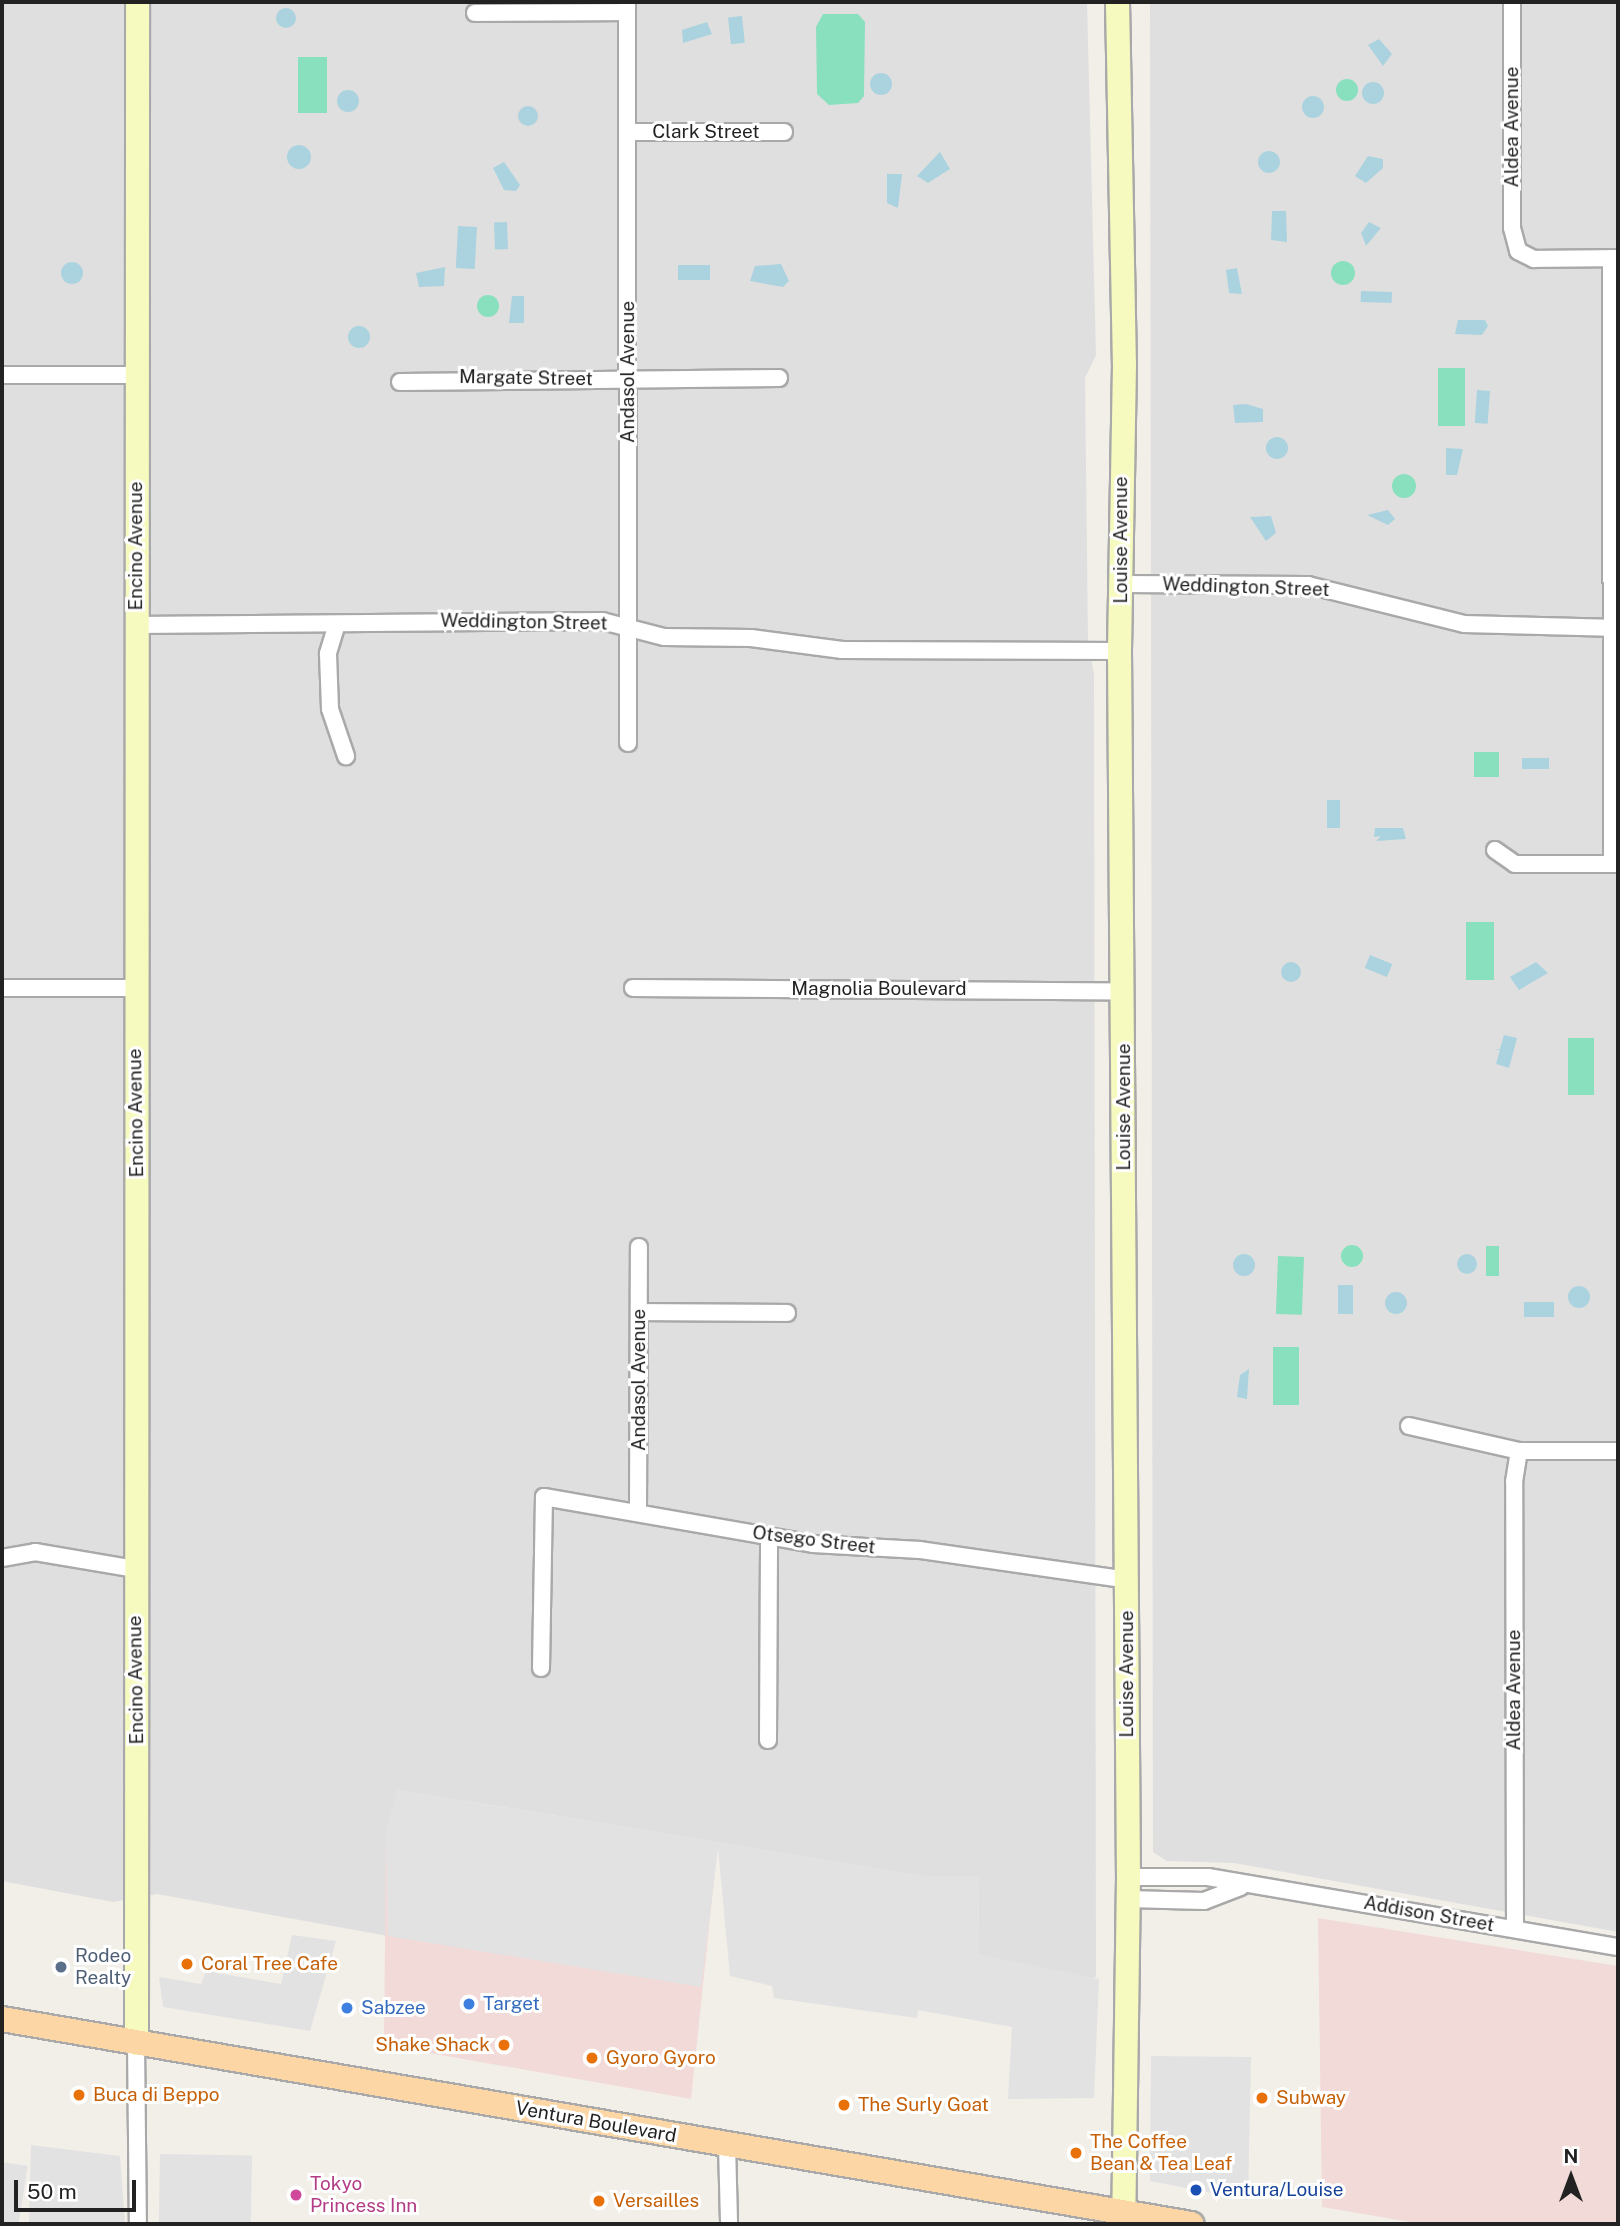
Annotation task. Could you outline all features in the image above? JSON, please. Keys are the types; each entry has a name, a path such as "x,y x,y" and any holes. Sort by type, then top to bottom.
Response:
{"main road":[{"name":"Ventura Boulevard","path":"2,2019 727,2145 1120,2220 1191,2224"}],"street":[{"name":"Encino Avenue","path":"137,2 134,988 138,2224"},
{"name":"Louise Avenue","path":"1117,2 1124,364 1119,651 1124,991 1128,1888 1120,2220"},
{"name":"Aldea Avenue","path":"1512,2 1512,228 1518,251 1534,259 1614,258"},
{"path":"475,13 627,7"},
{"name":"Andasol Avenue","path":"627,7 628,743"},
{"name":"Clark Street","path":"628,132 784,132"},
{"path":"1495,850 1515,864 1615,864 1614,258"},
{"path":"2,375 135,375"},
{"name":"Margate Street","path":"400,382 779,378"},
{"name":"Weddington Street","path":"1120,584 1308,585 1464,624 1614,628"},
{"name":"Weddington Street","path":"136,625 336,627 393,621 628,625 664,637 751,638 842,650 1119,651"},
{"path":"318,627 328,654 330,709 346,756"},
{"path":"328,654 336,627"},
{"path":"2,988 134,988"},
{"name":"Magnolia Boulevard","path":"633,988 1124,991"},
{"name":"Andasol Avenue","path":"638,1512 639,1247"},
{"path":"639,1312 787,1313"},
{"path":"1409,1426 1519,1451 1618,1451"},
{"name":"Aldea Avenue","path":"1515,1929 1519,1451"},
{"name":"Otsego Street","path":"541,1668 544,1497 769,1537 920,1550 1127,1580"},
{"path":"768,1740 769,1537"},
{"path":"2,1558 35,1552 135,1569"},
{"name":"Addison Street","path":"1128,1888 1208,1877 1240,1887 1618,1947"},
{"name":"Addison Street","path":"1128,1888 1204,1901 1240,1887"},
{"path":"727,2145 729,2224"}],"shaded area":[{"path":"2,2 1087,2 1096,355 1085,378 1088,643 1094,674 1096,1977 1083,1981 978,1954 979,1876 923,1876 398,1790 386,1834 388,1936 157,1894 113,1902 2,1881"},
{"path":"1150,2 1618,2 1618,1932 1234,1863 1167,1861 1153,1852"},
{"path":"397,1790 718,1843 691,2099 384,2045 386,1834"},
{"path":"397,1790 923,1876 979,1876 978,1954 1099,1979 1094,2098 1008,2099 1012,2027 918,2010 917,2018 774,1998 772,1986 730,1976 718,1848 701,1987 388,1936 386,1834"},
{"path":"1318,1918 1618,1966 1618,2224 1422,2224 1322,2207"},
{"path":"292,1935 336,1941 310,2031 163,2007 159,1977 201,1984 206,1971 281,1984"},
{"path":"1151,2056 1251,2057 1248,2200 1150,2181"},
{"path":"31,2145 120,2156 125,2224 29,2224"},
{"path":"160,2154 252,2156 251,2224 159,2224"},
{"path":"2,2162 28,2166 19,2224 2,2224"}],"green space":[{"path":"823,14 858,14 865,22 864,96 858,103 829,105 817,94 816,27"},
{"path":"298,57 327,57 327,113 298,113"},
{"path":"1347,79 1357,86 1358,90 1351,100 1347,101 1337,94 1336,90 1343,80"},
{"path":"1343,261 1351,265 1355,273 1351,281 1343,285 1335,281 1331,273 1335,265"},
{"path":"488,295 496,298 499,306 496,314 488,317 480,314 477,306 480,298"},
{"path":"1438,368 1465,368 1465,426 1438,426"},
{"path":"1404,474 1415,481 1416,486 1409,497 1404,498 1393,491 1392,486 1399,475"},
{"path":"1474,752 1499,752 1499,777 1474,777"},
{"path":"1466,922 1494,922 1494,980 1466,980"},
{"path":"1568,1038 1594,1038 1594,1095 1568,1095"},
{"path":"1352,1245 1360,1248 1363,1256 1360,1264 1352,1267 1344,1264 1341,1256 1344,1248"},
{"path":"1486,1246 1499,1246 1499,1276 1486,1276"},
{"path":"1278,1256 1304,1257 1302,1315 1276,1314"},
{"path":"1273,1347 1299,1347 1299,1405 1273,1405"}],"water":[{"path":"286,8 293,11 296,18 293,25 286,28 279,25 276,18 279,11"},
{"path":"742,16 745,43 731,44 728,17"},
{"path":"707,22 712,34 683,43 682,30"},
{"path":"1379,39 1392,54 1383,66 1368,45"},
{"path":"881,73 889,76 892,84 889,92 881,95 873,92 870,84 873,76"},
{"path":"1373,82 1381,85 1384,93 1381,101 1373,104 1365,101 1362,93 1365,85"},
{"path":"344,90 352,90 359,97 359,105 352,112 344,112 337,105 337,97"},
{"path":"1313,96 1321,99 1324,107 1321,115 1313,118 1305,115 1302,107 1305,99"},
{"path":"528,106 535,109 538,116 535,123 528,126 521,123 518,116 521,109"},
{"path":"299,145 308,148 311,157 308,166 299,169 290,166 287,157 290,148"},
{"path":"1265,151 1273,151 1280,158 1280,166 1273,173 1265,173 1258,166 1258,158"},
{"path":"940,152 950,169 928,183 917,176"},
{"path":"1368,156 1383,159 1383,168 1366,183 1355,176"},
{"path":"504,162 520,185 516,191 504,190 493,168"},
{"path":"887,174 902,174 898,208 887,203"},
{"path":"1272,211 1286,211 1287,242 1271,240"},
{"path":"494,222 507,222 508,249 495,249"},
{"path":"1369,222 1381,228 1366,246 1361,233"},
{"path":"458,226 477,227 475,269 456,268"},
{"path":"72,262 80,265 83,273 80,281 72,284 64,281 61,273 64,265"},
{"path":"781,264 789,281 783,287 750,281 755,266"},
{"path":"678,265 710,265 710,280 678,280"},
{"path":"445,267 444,286 419,287 416,273"},
{"path":"1237,268 1242,294 1229,293 1226,270"},
{"path":"1361,291 1392,292 1392,303 1361,302"},
{"path":"512,296 524,296 524,323 509,323"},
{"path":"1458,320 1485,320 1488,326 1482,335 1455,334"},
{"path":"359,326 367,329 370,337 367,345 359,348 351,345 348,337 351,329"},
{"path":"1477,390 1490,391 1488,424 1475,423"},
{"path":"1246,404 1263,409 1263,422 1235,423 1233,405"},
{"path":"1277,437 1285,440 1288,448 1285,456 1277,459 1269,456 1266,448 1269,440"},
{"path":"1446,448 1463,449 1457,475 1446,475"},
{"path":"1388,510 1395,519 1388,525 1367,515"},
{"path":"1271,516 1276,533 1266,541 1250,517"},
{"path":"1522,758 1549,758 1549,769 1522,769"},
{"path":"1327,800 1340,800 1340,828 1327,828"},
{"path":"1375,828 1403,828 1406,839 1376,841 1381,836 1374,837"},
{"path":"1370,955 1392,964 1387,977 1365,968"},
{"path":"1287,962 1295,962 1301,972 1295,982 1287,982 1281,976 1281,968"},
{"path":"1536,962 1548,973 1519,990 1510,977"},
{"path":"1504,1035 1517,1038 1509,1068 1496,1064 1500,1050 1493,1050 1500,1049"},
{"path":"1244,1254 1252,1257 1255,1265 1252,1273 1244,1276 1236,1273 1233,1265 1236,1257"},
{"path":"1467,1254 1474,1257 1477,1264 1474,1271 1467,1274 1460,1271 1457,1264 1460,1257"},
{"path":"1338,1285 1353,1285 1353,1314 1338,1314"},
{"path":"1579,1286 1587,1289 1590,1297 1587,1305 1579,1308 1571,1305 1568,1297 1571,1289"},
{"path":"1396,1292 1406,1299 1407,1303 1400,1313 1396,1314 1386,1307 1385,1303 1392,1293"},
{"path":"1524,1302 1554,1302 1554,1317 1524,1317"},
{"path":"1249,1369 1247,1399 1237,1397 1240,1375"}],"place":[{"name":"Coral Tree Cafe","path":"187,1964"},
{"name":"Rodeo Realty","path":"61,1967"},
{"name":"Target","path":"469,2004"},
{"name":"Sabzee","path":"347,2008"},
{"name":"Shake Shack","path":"504,2045"},
{"name":"Gyoro Gyoro","path":"592,2058"},
{"name":"Buca di Beppo","path":"79,2095"},
{"name":"Subway","path":"1262,2098"},
{"name":"The Surly Goat","path":"844,2105"},
{"name":"The Coffee Bean & Tea Leaf","path":"1076,2153"},
{"name":"Ventura/Louise","path":"1196,2190"},
{"name":"Tokyo Princess Inn","path":"296,2195"},
{"name":"Versailles","path":"599,2201"}]}
